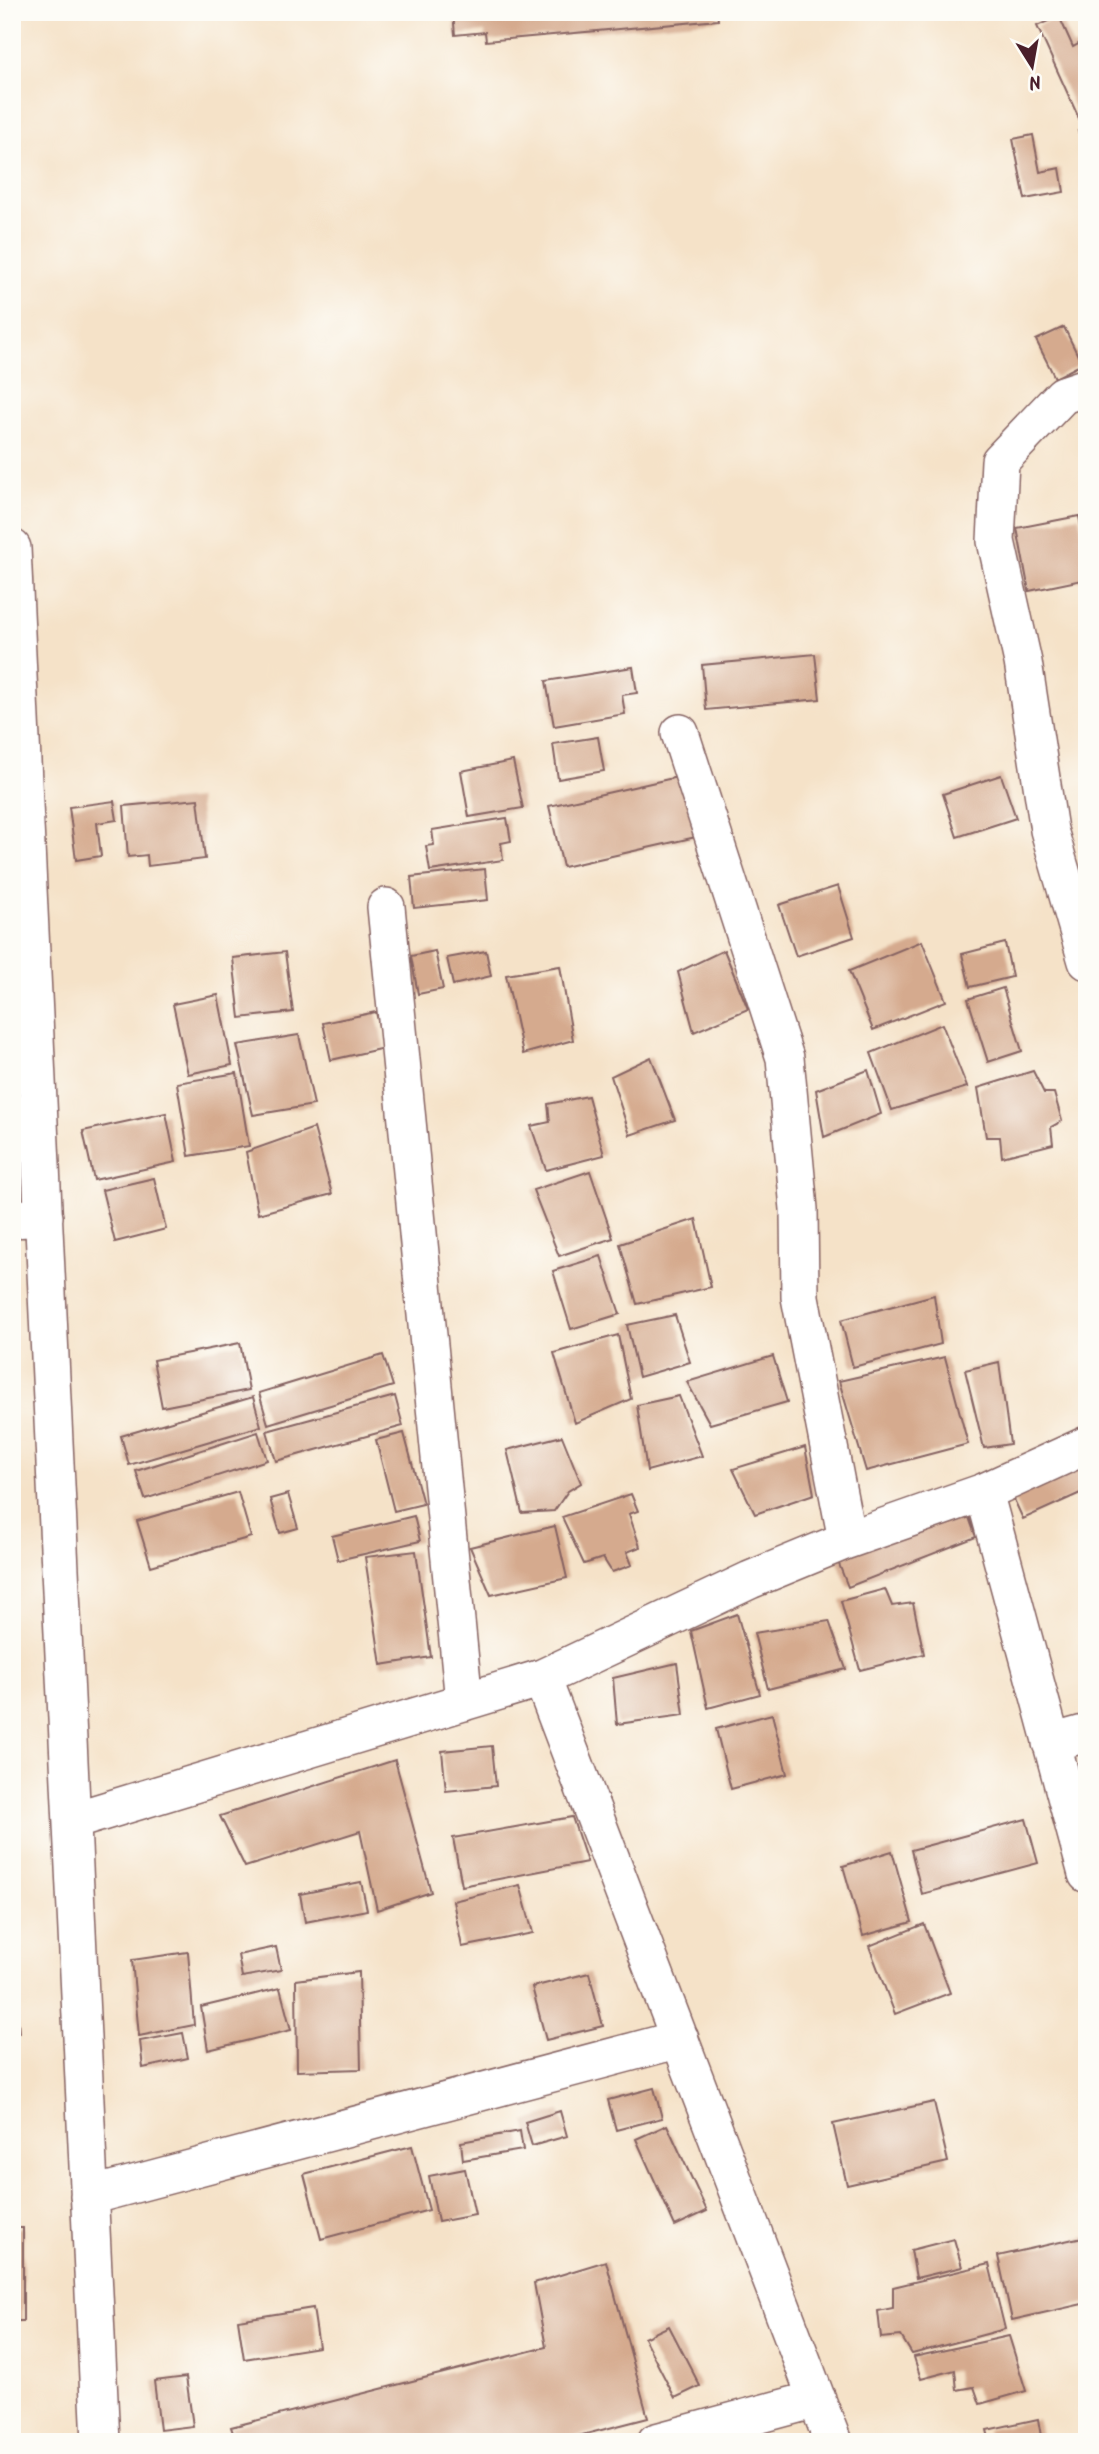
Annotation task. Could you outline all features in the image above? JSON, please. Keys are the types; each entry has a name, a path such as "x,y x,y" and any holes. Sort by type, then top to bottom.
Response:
{"street":[{"path":"1087,387 1063,395 1000,461 996,541 1023,662 1049,830 1087,961"},
{"path":"12,548 28,1218 72,1821 101,2442"},
{"path":"680,733 785,1058 799,1209 800,1297 847,1540"},
{"path":"386,907 464,1702"},
{"path":"72,1821 542,1678 750,1580 847,1540 984,1492 1087,1445"},
{"path":"984,1492 1087,1874"},
{"path":"542,1678 833,2442"},
{"path":"1051,1743 1087,1732"},
{"path":"89,2196 680,2039"},
{"path":"656,2442 817,2399"}],"building":[{"path":"453,12 717,12 718,20 486,41 485,32 455,35"},
{"path":"1059,16 1073,47 1082,42 1087,52 1087,120 1081,123 1037,26"},
{"path":"1087,128 1087,150 1078,131"},
{"path":"1033,135 1040,172 1060,168 1064,192 1025,199 1013,139"},
{"path":"1064,327 1082,364 1055,378 1036,340"},
{"path":"1079,516 1087,556 1087,579 1029,591 1017,528"},
{"path":"815,654 820,699 706,710 702,665"},
{"path":"633,667 637,693 622,695 625,714 554,726 546,681"},
{"path":"598,737 604,771 558,779 553,744"},
{"path":"513,761 523,808 469,817 461,771"},
{"path":"1001,775 1016,818 957,837 943,794"},
{"path":"682,776 696,837 563,867 549,806"},
{"path":"198,799 205,859 148,866 147,855 128,857 124,806"},
{"path":"114,801 117,820 97,823 101,856 76,860 69,807"},
{"path":"507,818 511,841 501,843 503,860 430,871 426,846 434,845 432,830"},
{"path":"485,869 488,900 414,908 411,877"},
{"path":"838,886 854,937 796,956 779,905"},
{"path":"922,941 946,1001 873,1030 849,971"},
{"path":"1005,943 1012,977 970,987 962,954"},
{"path":"724,950 748,1009 694,1032 678,972"},
{"path":"435,951 443,989 418,994 411,956"},
{"path":"486,951 491,976 453,985 447,958"},
{"path":"285,952 293,1012 240,1018 233,958"},
{"path":"560,966 573,1040 523,1054 506,975"},
{"path":"1003,988 1022,1051 988,1062 968,999"},
{"path":"218,995 232,1065 188,1074 173,1004"},
{"path":"376,1012 384,1048 331,1060 323,1023"},
{"path":"942,1024 967,1087 892,1110 871,1053"},
{"path":"299,1035 314,1105 253,1115 237,1045"},
{"path":"651,1057 675,1120 630,1135 611,1076"},
{"path":"868,1070 881,1114 824,1137 816,1090"},
{"path":"1033,1071 1044,1093 1054,1093 1062,1121 1051,1127 1053,1144 1002,1157 1000,1137 986,1137 978,1088"},
{"path":"237,1073 249,1146 189,1156 177,1083"},
{"path":"588,1096 604,1155 546,1170 531,1126 550,1122 548,1104"},
{"path":"166,1113 176,1162 94,1180 83,1131"},
{"path":"314,1128 332,1194 258,1214 246,1152"},
{"path":"590,1171 613,1238 559,1256 533,1190"},
{"path":"154,1178 166,1229 115,1242 102,1190"},
{"path":"696,1219 711,1287 637,1304 620,1244"},
{"path":"601,1256 620,1314 571,1329 553,1271"},
{"path":"934,1295 941,1344 853,1367 841,1320"},
{"path":"675,1315 690,1362 639,1377 627,1325"},
{"path":"618,1335 631,1399 575,1423 554,1353"},
{"path":"240,1343 249,1390 162,1407 153,1360"},
{"path":"383,1355 393,1386 268,1424 259,1393"},
{"path":"773,1356 787,1402 710,1424 687,1382"},
{"path":"945,1357 968,1444 866,1471 839,1381"},
{"path":"999,1362 1010,1444 984,1448 965,1370"},
{"path":"395,1396 403,1426 276,1461 267,1431"},
{"path":"679,1396 702,1456 647,1471 637,1405"},
{"path":"253,1397 261,1426 129,1465 121,1436"},
{"path":"258,1432 267,1460 145,1499 136,1471"},
{"path":"404,1433 423,1504 394,1511 376,1440"},
{"path":"562,1436 581,1483 568,1491 554,1511 522,1513 507,1450"},
{"path":"805,1447 814,1494 755,1514 733,1469"},
{"path":"1087,1458 1087,1490 1023,1519 1011,1493"},
{"path":"238,1492 251,1537 151,1566 137,1521"},
{"path":"288,1494 298,1528 280,1533 270,1499"},
{"path":"631,1494 638,1511 629,1514 640,1547 627,1552 632,1565 612,1572 603,1558 584,1564 562,1517"},
{"path":"966,1509 976,1537 848,1587 837,1559"},
{"path":"414,1516 420,1541 338,1560 332,1536"},
{"path":"555,1526 567,1578 491,1595 470,1547"},
{"path":"416,1551 431,1657 381,1665 365,1557"},
{"path":"885,1589 892,1606 913,1603 924,1654 860,1670 841,1601"},
{"path":"737,1614 760,1694 708,1708 691,1631"},
{"path":"829,1621 846,1669 768,1689 754,1633"},
{"path":"677,1663 684,1715 617,1724 613,1678"},
{"path":"772,1714 787,1774 731,1789 716,1729"},
{"path":"492,1746 496,1786 446,1791 442,1751"},
{"path":"395,1760 431,1892 377,1910 360,1831 245,1867 220,1816"},
{"path":"572,1817 587,1862 462,1886 453,1838"},
{"path":"1026,1819 1038,1863 922,1894 911,1850"},
{"path":"892,1851 912,1922 863,1936 843,1866"},
{"path":"361,1882 367,1910 305,1922 300,1894"},
{"path":"520,1885 533,1933 462,1947 453,1901"},
{"path":"924,1924 950,1993 895,2014 869,1946"},
{"path":"276,1947 281,1970 242,1977 238,1955"},
{"path":"188,1952 194,2025 139,2036 132,1960"},
{"path":"359,1972 361,2069 297,2071 296,1980"},
{"path":"589,1973 603,2026 546,2040 532,1987"},
{"path":"12,1980 19,2033 12,2034"},
{"path":"280,1988 291,2030 208,2050 201,2007"},
{"path":"183,2033 188,2058 143,2068 140,2041"},
{"path":"12,2042 17,2069 12,2070"},
{"path":"654,2088 662,2118 616,2130 608,2100"},
{"path":"934,2102 948,2162 847,2185 833,2124"},
{"path":"560,2111 567,2136 532,2146 525,2122"},
{"path":"667,2125 707,2211 675,2226 636,2139"},
{"path":"520,2131 523,2150 463,2160 461,2142"},
{"path":"412,2146 429,2210 321,2239 304,2174"},
{"path":"465,2169 475,2215 438,2222 429,2176"},
{"path":"12,2228 23,2228 23,2321 12,2321"},
{"path":"1087,2236 1087,2303 1012,2320 998,2256"},
{"path":"954,2239 962,2267 916,2278 911,2250"},
{"path":"606,2261 648,2418 555,2442 236,2442 231,2427 546,2347 534,2283"},
{"path":"989,2264 1005,2329 912,2354 901,2336 881,2338 878,2311 893,2308 893,2287"},
{"path":"313,2308 319,2347 244,2359 238,2320"},
{"path":"669,2326 700,2386 675,2398 644,2338"},
{"path":"1009,2336 1026,2391 980,2404 974,2387 957,2390 955,2370 921,2379 914,2357"},
{"path":"186,2377 193,2426 160,2430 154,2381"},
{"path":"1038,2419 1042,2442 990,2442 987,2430"}]}
